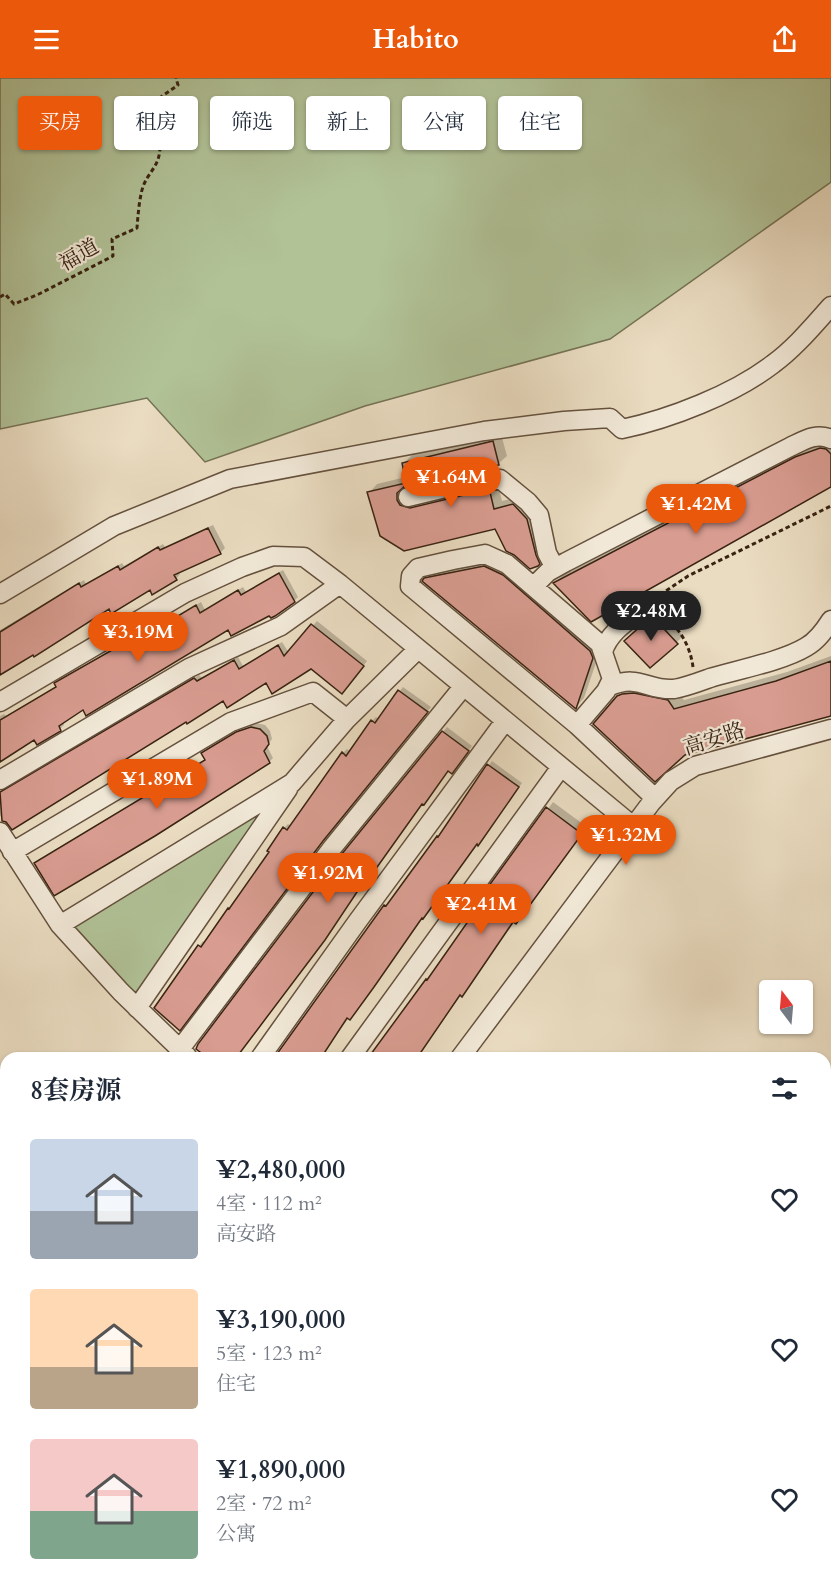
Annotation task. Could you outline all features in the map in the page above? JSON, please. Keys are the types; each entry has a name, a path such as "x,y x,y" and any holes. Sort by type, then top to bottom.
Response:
{"street":[{"path":"0,594 114,526 230,479 484,431 610,418 622,429 644,425 724,393 756,377 807,334 831,306"},
{"path":"534,586 555,568 790,447 812,437 828,434"},
{"path":"408,497 462,484 500,479 528,502 539,515 547,553 555,568"},
{"path":"577,725 612,679 600,644 507,564 485,554 418,568 411,576 410,586 577,725 655,798"},
{"path":"0,702 185,593 242,567 273,556 304,557 340,584 633,826"},
{"path":"0,780 189,668 281,626 340,584"},
{"path":"603,652 606,642 613,634 648,605"},
{"path":"608,687 622,681 638,681 657,688 675,689 789,655 806,647 821,635 831,620"},
{"path":"137,1008 292,783 347,719 418,649"},
{"path":"185,1052 332,848 463,687"},
{"path":"12,852 231,722 313,692 347,719"},
{"path":"264,1052 505,721"},
{"name":"高安路","path":"464,1052 633,826 671,781 695,766 831,729"},
{"path":"354,1052 561,767"},
{"path":"60,925 292,783"},
{"path":"0,832 60,925 137,1008 183,1052"}],"path":[{"name":"福道","path":"0,297 5,294 14,304 37,295 113,256 112,239 137,228 142,190 158,162 160,151 160,140 149,119 148,108 178,86 176,78"},
{"path":"695,683 686,640 671,621 648,605 688,576 831,506"}],"green space":[{"path":"0,78 831,78 831,182 610,339 365,406 205,462 147,398 0,429"},
{"path":"280,797 136,995 74,926"}],"building":[{"path":"493,441 499,465 405,486 397,493 397,500 400,505 410,508 464,495 490,492 494,509 513,504 527,519 540,564 538,566 530,569 506,551 495,529 404,551 380,536 367,492 406,483 402,463"},
{"path":"820,448 826,449 831,454 831,487 591,622 553,583 795,457"},
{"path":"208,528 221,554 174,575 177,580 152,595 150,590 111,614 109,609 34,657 33,655 0,675 0,632 79,583 81,587 118,566 120,570 158,547 160,550"},
{"path":"484,566 503,575 590,651 593,658 576,709 422,581 424,578"},
{"path":"279,573 295,602 275,616 271,618 269,616 231,636 228,630 86,716 83,710 59,726 61,731 37,745 34,740 0,762 0,720 56,687 54,683 156,625 158,628 196,605 200,613 238,590 241,595"},
{"path":"652,616 678,644 650,668 624,641"},
{"path":"311,624 364,666 342,694 311,669 272,694 266,683 227,708 223,701 187,724 186,722 12,830 6,822 2,821 0,792 194,678 197,681 234,660 239,669 278,645 284,656"},
{"path":"831,661 831,716 685,755 655,782 593,724 617,696 622,694 634,693 668,700 674,709 776,681"},
{"path":"398,690 428,712 323,841 180,1031 154,1008 198,945 201,947 229,909 269,852 267,851 283,827 287,830 342,752 346,756 371,720 375,723"},
{"path":"251,727 260,729 267,736 269,744 264,751 270,763 155,836 54,896 34,863 205,760 201,753 236,732"},
{"path":"442,731 469,751 452,774 448,771 375,870 373,868 325,940 241,1052 200,1052 196,1049 198,1044 341,855"},
{"path":"487,764 519,787 350,1020 347,1018 325,1052 278,1052 384,905 386,906 438,837"},
{"path":"546,807 582,834 516,924 513,922 421,1052 372,1052 483,900 480,898"}]}
